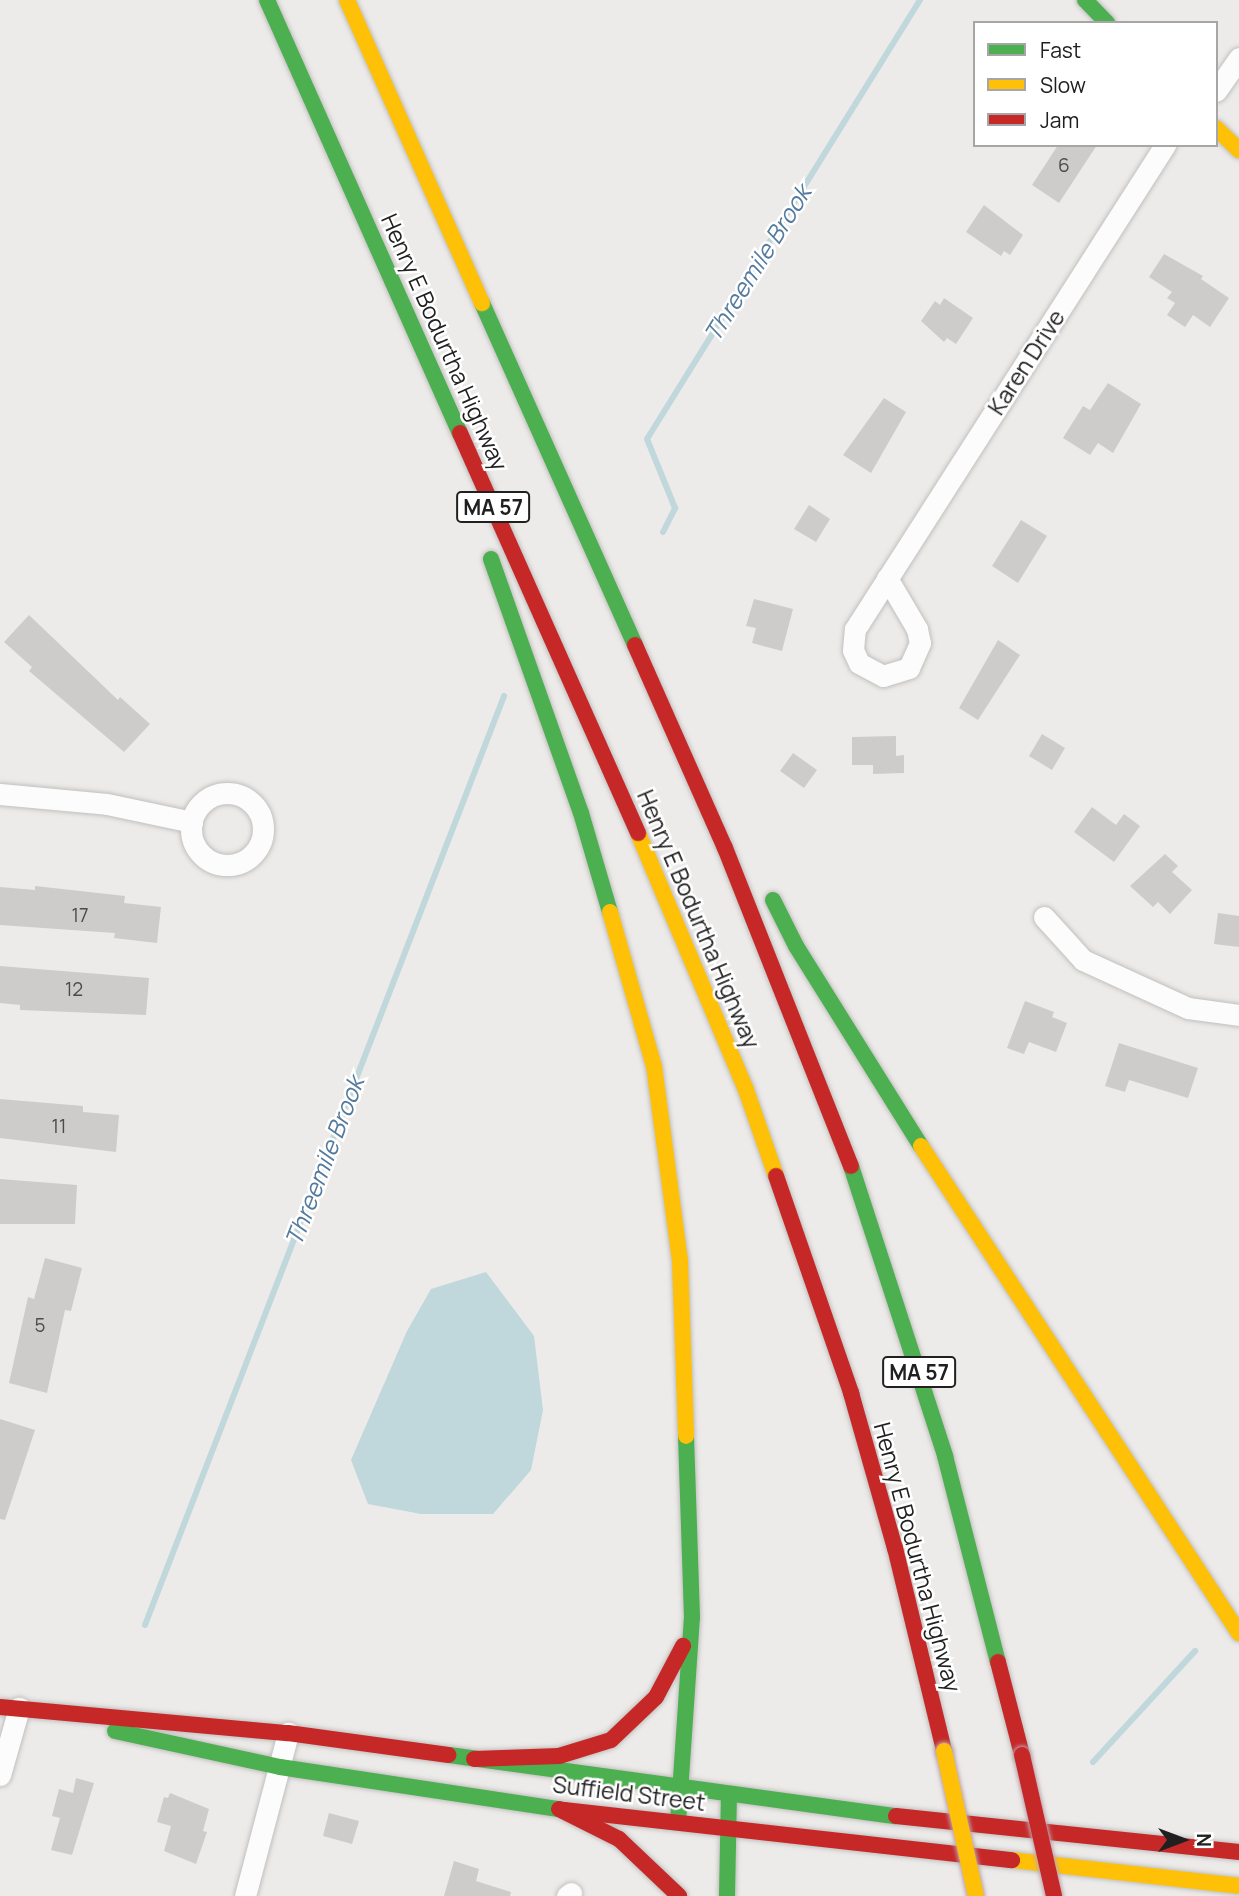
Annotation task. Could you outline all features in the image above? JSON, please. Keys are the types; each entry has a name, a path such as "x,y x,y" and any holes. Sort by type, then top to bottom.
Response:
{"main road":[{"name":"Henry E Bodurtha Highway","path":"267,0 680,927 775,1165 870,1457 944,1751 976,1896"},
{"name":"MA 57","path":"347,0 758,923 846,1149 945,1456 1022,1755 1054,1896"},
{"path":"357,0 399,115"},
{"path":"1085,0 1105,21"},
{"path":"1218,130 1239,150"},
{"path":"392,279 470,500"},
{"path":"579,520 719,790"},
{"path":"484,540 581,813 654,1066 680,1261 692,1617 678,1822"},
{"path":"766,886 796,946 996,1266 1239,1633"},
{"path":"1223,1609 1239,1650"},
{"path":"474,1759 559,1756 611,1740 645,1711 666,1682 692,1617"},
{"name":"Suffield Street","path":"10,1707 288,1733 729,1794 1239,1852"},
{"name":"Suffield Street","path":"10,1707 280,1767 559,1809 1239,1886"},
{"path":"727,1896 729,1794"},
{"path":"559,1809 619,1839 679,1896"}],"street":[{"path":"1218,88 1239,58"},
{"name":"Karen Drive","path":"887,578 1164,147"},
{"path":"0,794 107,804 192,822"},
{"path":"1045,917 1083,960 1188,1008 1239,1014"},
{"path":"0,1774 10,1707"},
{"path":"245,1896 288,1733"}],"water":[{"path":"486,1272 534,1336 543,1410 531,1470 493,1514 421,1514 368,1504 351,1460 407,1331 431,1289"}],"building":[{"path":"1057,147 1096,147 1059,203 1032,185"},
{"path":"984,205 1023,235 1010,255 1004,251 1001,256 966,232"},
{"path":"1164,254 1203,276 1201,279 1229,298 1210,327 1193,315 1185,327 1167,315 1175,303 1167,298 1172,292 1149,277"},
{"path":"944,298 973,318 956,344 947,338 944,342 921,321 935,301 940,305"},
{"path":"1108,383 1141,404 1113,453 1098,443 1090,455 1063,438 1083,406 1090,410"},
{"path":"884,398 906,412 871,473 843,455"},
{"path":"809,505 830,519 816,542 794,529"},
{"path":"1021,520 1047,536 1018,583 992,566"},
{"path":"754,599 793,609 782,651 752,643 756,628 746,626"},
{"path":"29,615 118,700 120,697 150,724 124,752 29,671 32,667 4,642"},
{"path":"998,640 1020,655 978,720 959,708"},
{"path":"1042,734 1065,748 1052,770 1029,756"},
{"path":"896,736 896,756 904,755 904,773 873,774 873,765 852,765 852,737"},
{"path":"793,753 817,770 804,788 780,771"},
{"path":"1092,807 1116,825 1124,814 1140,826 1114,862 1074,832"},
{"path":"1165,854 1178,866 1172,872 1192,890 1170,914 1158,902 1153,907 1130,886"},
{"path":"35,886 125,896 124,903 161,907 157,943 114,938 115,933 0,925 0,887 35,890"},
{"path":"1218,913 1239,916 1239,947 1214,944"},
{"path":"0,966 149,978 146,1015 20,1010 20,1005 0,1003"},
{"path":"1025,1001 1054,1012 1052,1017 1067,1023 1056,1052 1029,1042 1024,1054 1007,1048"},
{"path":"1119,1043 1198,1068 1188,1098 1129,1080 1125,1092 1105,1086"},
{"path":"0,1099 83,1106 83,1112 119,1115 116,1152 0,1138"},
{"path":"0,1179 77,1185 75,1224 0,1224"},
{"path":"45,1258 82,1268 71,1311 65,1310 47,1393 9,1383 28,1297 34,1299"},
{"path":"0,1419 35,1430 5,1520 0,1519"},
{"path":"76,1778 94,1783 72,1855 51,1850 60,1818 52,1816 59,1789 73,1793"},
{"path":"170,1793 209,1809 203,1831 207,1832 196,1864 164,1851 171,1826 157,1822 164,1797 168,1798"},
{"path":"329,1813 359,1821 352,1844 323,1836"},
{"path":"454,1861 479,1869 476,1881 511,1892 510,1896 444,1896"}],"waterway":[{"name":"Threemile Brook","path":"663,532 675,508 647,439 920,0"},
{"name":"Threemile Brook","path":"145,1625 504,696"},
{"path":"1093,1762 1195,1651"}],"traffic: fast":[{"path":"267,0 460,433"},
{"path":"1085,0 1105,21"},
{"path":"482,303 635,645"},
{"path":"491,559 581,813 610,912"},
{"path":"773,900 796,946 921,1146"},
{"path":"851,1166 945,1456 998,1662"},
{"path":"678,1822 692,1617 686,1436"},
{"path":"115,1731 280,1767 564,1810"},
{"path":"449,1755 896,1816"},
{"path":"727,1896 729,1794"}],"traffic: slow":[{"path":"347,0 482,303"},
{"path":"1218,130 1239,150"},
{"path":"638,833 746,1090 776,1176"},
{"path":"610,912 654,1066 680,1261 686,1436"},
{"path":"921,1146 1239,1633"},
{"path":"944,1751 976,1896"},
{"path":"1012,1860 1239,1886"}],"traffic: jam":[{"path":"460,433 638,833"},
{"path":"635,645 725,848 851,1166"},
{"path":"776,1176 851,1393 895,1548 944,1751"},
{"path":"474,1759 559,1756 611,1740 656,1697 683,1646"},
{"path":"998,1662 1022,1755"},
{"path":"0,1707 288,1733 449,1755"},
{"path":"1022,1755 1054,1896"},
{"path":"559,1809 619,1839 679,1896"},
{"path":"564,1810 1012,1860"},
{"path":"896,1816 1239,1852"}]}
